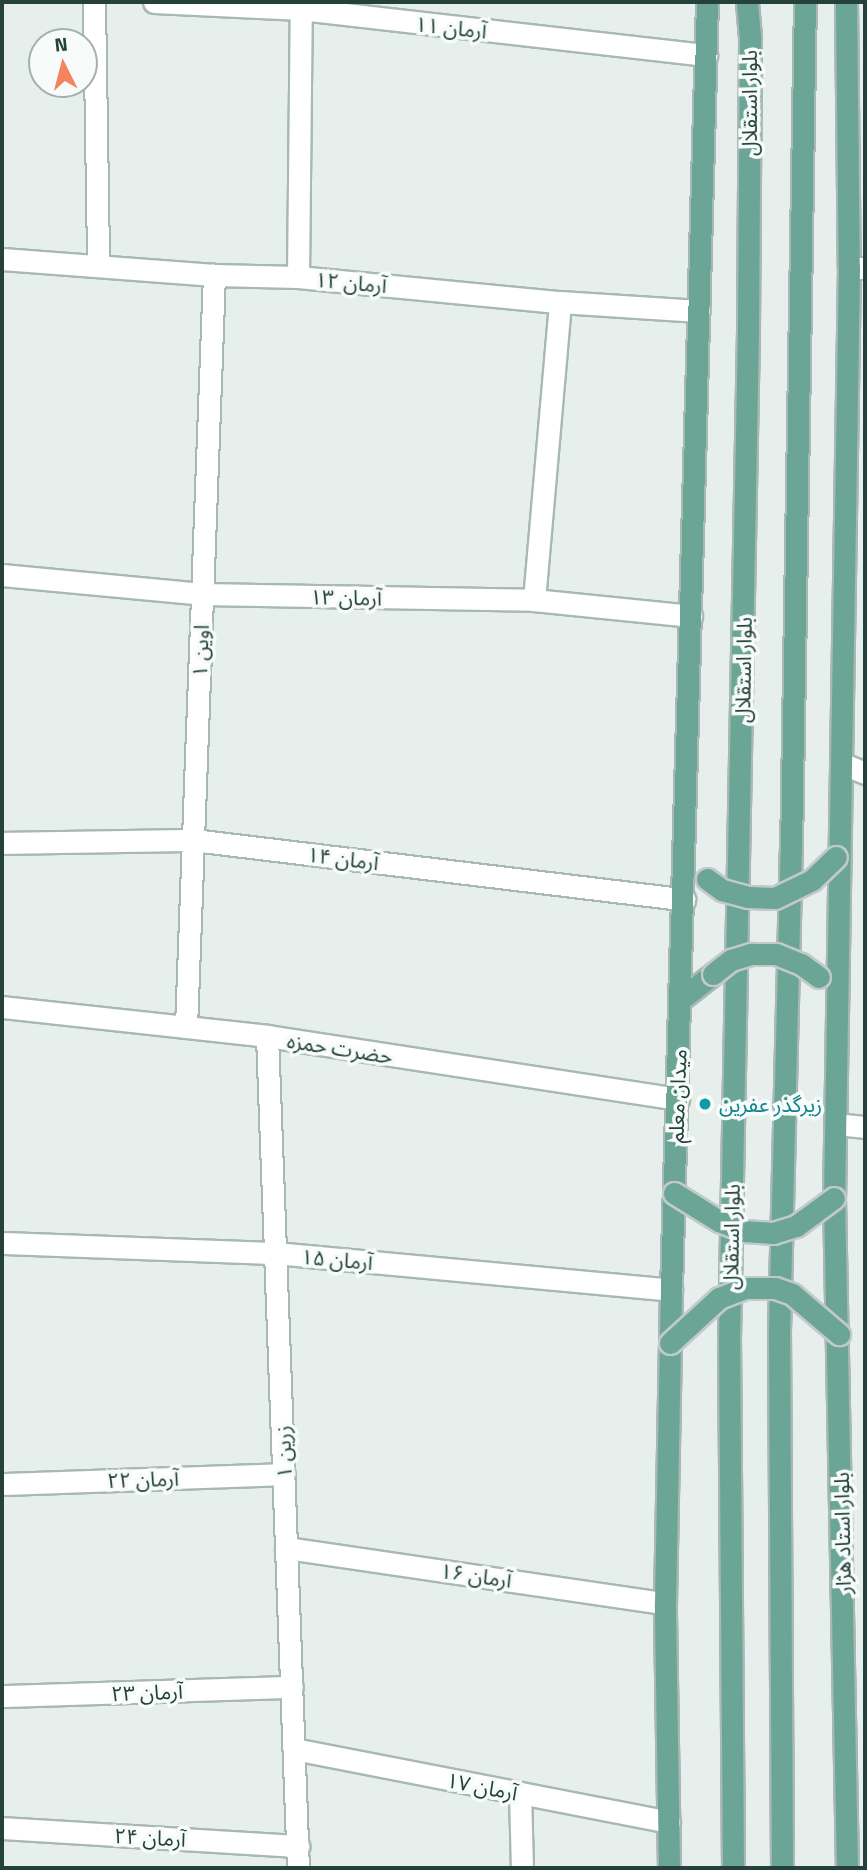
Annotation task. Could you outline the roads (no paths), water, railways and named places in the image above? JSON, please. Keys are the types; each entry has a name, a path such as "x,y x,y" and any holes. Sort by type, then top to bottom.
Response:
{"main road":[{"name":"میدان معلم","path":"671,1290 707,2"},
{"name":"بلوار استقلال","path":"733,1868 729,1339 747,384 750,37 747,2"},
{"path":"782,1868 779,1331 791,851 805,2"},
{"path":"674,1193 719,1221 744,1231 773,1233 796,1226 834,1198 835,1005 857,268 846,2"},
{"path":"685,843 707,879 722,890 748,897 775,898 812,880 839,852"},
{"path":"681,999 731,960 751,954 776,954 801,964 819,977 835,1005"},
{"name":"بلوار استاد هژار","path":"834,1198 839,1334 847,1868"},
{"path":"670,1343 719,1298 745,1288 775,1288 792,1294 839,1334"},
{"path":"669,1868 665,1602 671,1290"}],"street":[{"path":"94,2 98,265"},
{"name":"آرمان ۱۱","path":"153,2 357,9 706,55"},
{"path":"298,277 301,9"},
{"name":"آرمان ۱۲","path":"2,259 214,275 298,277 560,302 699,311"},
{"name":"اوین ۱","path":"186,1027 214,275"},
{"path":"534,600 560,302"},
{"name":"آرمان ۱۳","path":"2,575 202,594 534,600 691,616"},
{"path":"844,764 865,773"},
{"name":"آرمان ۱۴","path":"2,842 193,840 684,900"},
{"name":"حضرت حمزه","path":"2,1007 267,1036 678,1098"},
{"name":"زرین ۱","path":"267,1036 299,1868"},
{"path":"836,1124 865,1127"},
{"name":"آرمان ۱۵","path":"2,1243 275,1253 671,1290"},
{"name":"آرمان ۲۲","path":"2,1484 284,1474"},
{"name":"آرمان ۱۶","path":"286,1548 665,1602"},
{"name":"آرمان ۲۳","path":"2,1696 292,1687"},
{"name":"آرمان ۱۷","path":"294,1749 670,1822"},
{"path":"520,1793 522,1868"},
{"name":"آرمان ۲۴","path":"2,1828 298,1846"}],"place":[{"name":"زیرگذر عفرین","path":"705,1104"}]}
